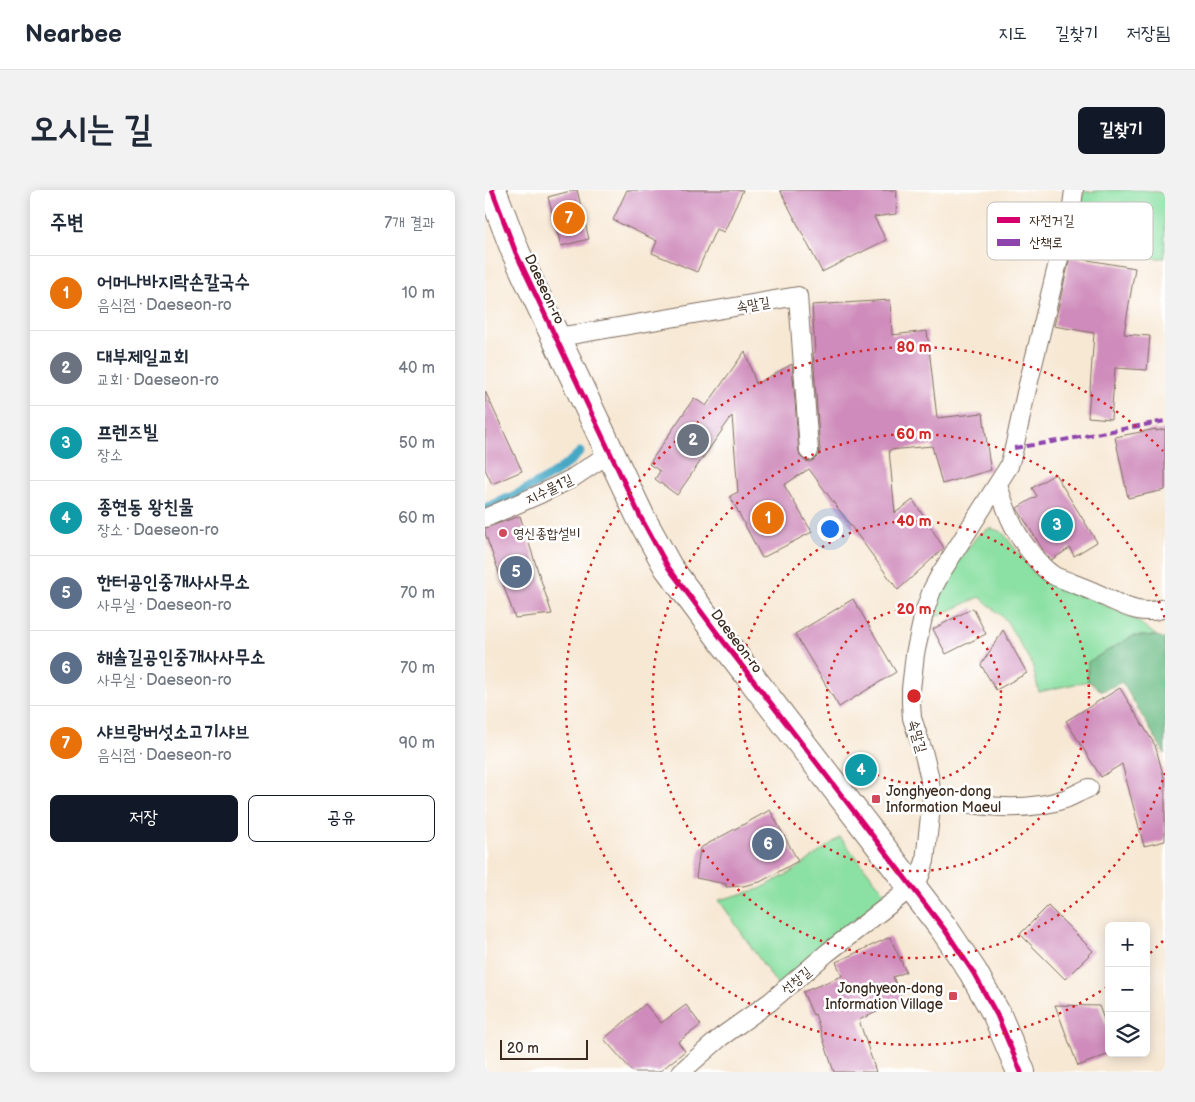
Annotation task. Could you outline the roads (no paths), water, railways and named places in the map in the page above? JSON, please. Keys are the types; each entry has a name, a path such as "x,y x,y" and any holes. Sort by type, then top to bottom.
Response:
{"street":[{"name":"Daeseon-ro","path":"492,190 516,252 641,518 668,567 911,888 939,922 973,972 997,1015 1021,1072"}],"lane":[{"name":"속말길","path":"911,888 920,876 925,861 932,798 929,775 913,718 911,703 915,654 924,614 932,590 951,555 1009,466 1058,260"},
{"name":"속말길","path":"556,336 798,296 809,451"},
{"name":"지수물1길","path":"485,518 571,479 610,453"},
{"path":"998,484 1005,508 1015,530 1028,550 1053,575 1106,597 1126,608 1144,611 1165,608"},
{"path":"932,798 1009,808 1039,806 1066,799 1089,788"},
{"name":"선창길","path":"681,1072 721,1037 770,1002 827,953 911,888"}],"waterway":[{"path":"485,508 523,491 548,477 580,452"}],"place":[{"name":"샤브랑버섯소고기샤브","path":"569,218"},
{"name":"대부제일교회","path":"693,440"},
{"name":"어머나바지락손칼국수","path":"768,518"},
{"name":"프렌즈빌","path":"1057,525"},
{"name":"영신종합설비","path":"503,533"},
{"name":"한터공인중개사사무소","path":"516,572"},
{"name":"종현동 왕친물","path":"861,770"},
{"name":"Jonghyeon-dong Information Maeul","path":"876,799"},
{"name":"해솔길공인중개사사무소","path":"768,844"},
{"name":"Jonghyeon-dong Information Village","path":"953,996"}]}
